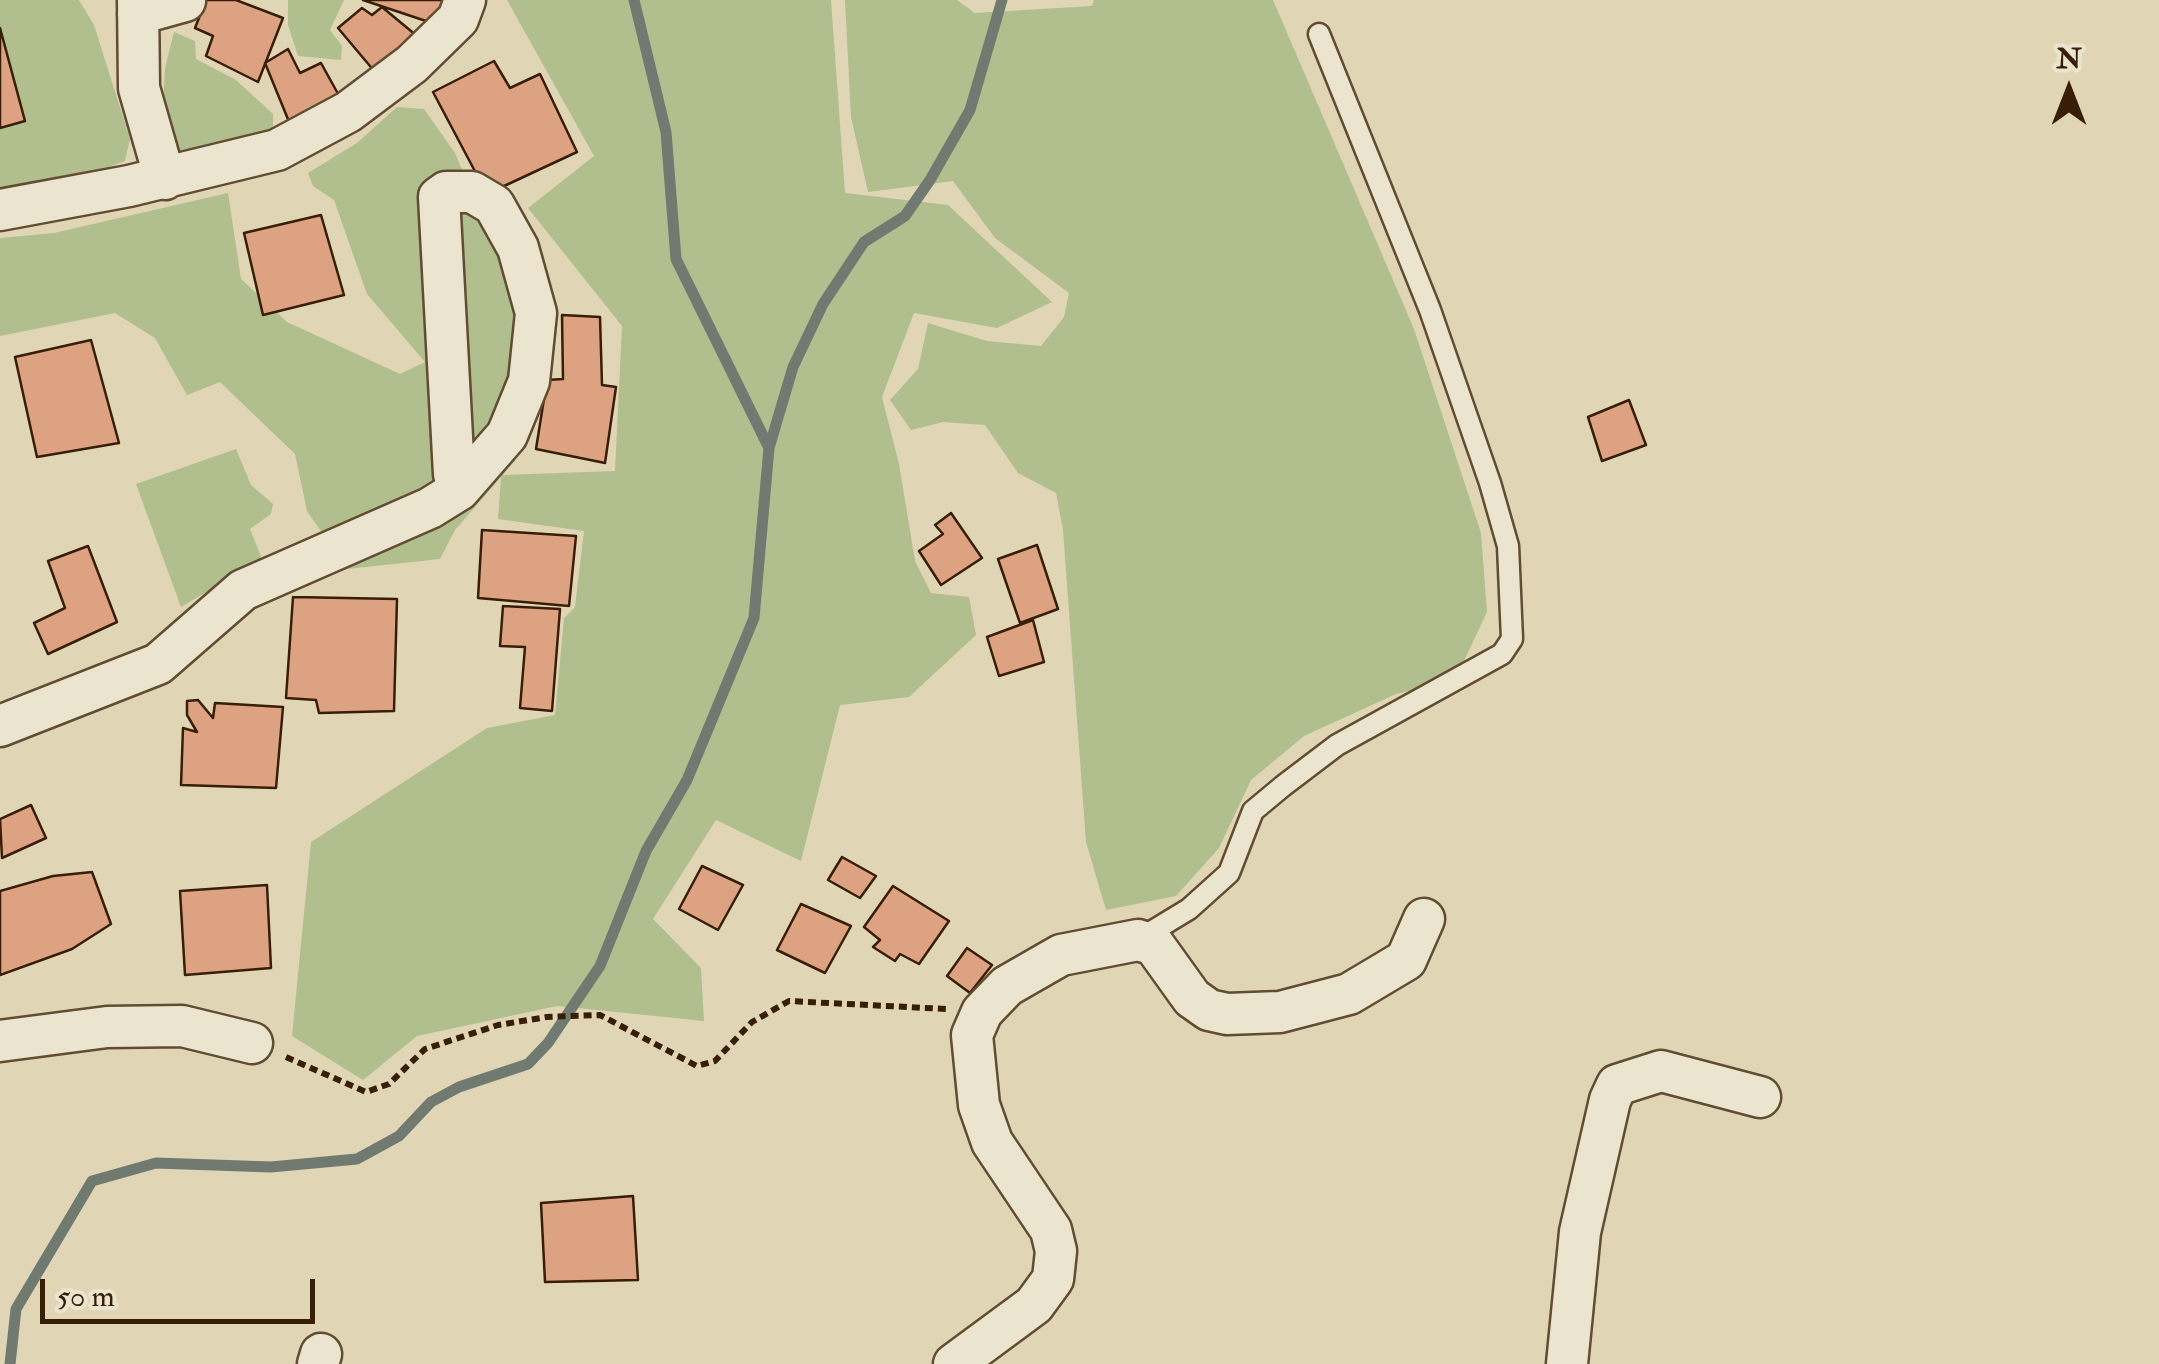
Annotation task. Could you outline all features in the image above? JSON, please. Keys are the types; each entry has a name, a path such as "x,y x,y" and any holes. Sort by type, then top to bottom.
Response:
{"street":[{"path":"0,210 165,178 277,150 348,112 412,64 458,19 466,0"},
{"path":"165,178 138,88 138,7 186,1"},
{"path":"0,726 158,664 243,590 430,508 459,490 508,436 529,382 536,314 518,248 494,205 472,192 446,192 439,197 454,474 459,490"},
{"path":"954,1364 1034,1304 1054,1279 1056,1251 1051,1230 992,1142 979,1105 972,1035 982,1012 1006,986 1060,955 1138,940 1154,945 1192,998 1209,1010 1226,1014 1280,1012 1349,994 1406,960 1424,919"},
{"path":"0,1041 106,1027 182,1026 252,1043"},
{"path":"1567,1364 1580,1232 1610,1100 1617,1085 1660,1071 1760,1098"}],"lane":[{"path":"1138,940 1188,908 1229,873 1253,812 1283,786 1337,745 1502,654 1512,639 1515,619 1508,546 1490,483 1430,310 1319,34"}],"path":[{"path":"252,1043 366,1092 389,1084 425,1050 498,1024 546,1017 600,1016 697,1066 715,1061 752,1022 789,1002 872,1002 982,1012"}],"green space":[{"path":"0,0 79,0 94,25 130,139 125,161 65,183 0,195"},
{"path":"288,0 344,0 330,30 342,46 341,60 298,56 288,25"},
{"path":"507,0 831,0 845,193 948,205 1052,302 997,328 914,313 882,397 899,464 915,561 931,593 969,597 976,635 909,697 840,705 801,861 716,820 653,919 701,968 704,1021 557,1006 417,1036 363,1080 292,1036 311,842 487,728 555,715 564,618 575,607 584,531 498,519 501,477 455,530 440,559 347,569 307,511 295,454 220,382 187,395 155,338 115,313 0,336 0,238 54,233 228,193 241,279 287,322 400,374 425,362 367,294 334,200 313,186 308,173 357,143 397,107 424,109 455,153 485,224 544,260 549,326 516,459 503,475 615,471 622,326 528,208 594,156"},
{"path":"845,0 957,0 975,13 1092,6 1094,0 1273,0 1414,329 1481,533 1487,612 1455,680 1396,694 1304,736 1251,780 1219,848 1176,896 1106,910 1086,842 1063,530 1056,493 1018,473 985,425 943,422 911,430 890,400 918,369 928,323 987,341 1041,346 1064,317 1069,293 995,238 953,181 868,192 851,117"},
{"path":"174,32 195,41 196,59 236,80 273,114 273,132 175,157 163,106 165,68"},
{"path":"236,449 251,485 273,504 271,514 250,529 262,559 181,607 136,484"}],"building":[{"path":"206,0 236,0 283,18 258,82 206,56 213,36 195,28"},
{"path":"363,0 452,0 441,26"},
{"path":"382,7 417,36 375,72 338,28 362,8 372,15"},
{"path":"0,28 25,121 0,128"},
{"path":"288,49 300,73 321,63 342,101 292,129 265,63"},
{"path":"494,61 510,88 540,74 577,152 487,194 433,92"},
{"path":"321,215 344,295 263,315 244,233"},
{"path":"562,315 600,317 602,385 616,387 605,463 536,449 547,380 563,379"},
{"path":"91,340 119,443 37,457 15,357"},
{"path":"1629,400 1646,445 1602,461 1588,417"},
{"path":"951,513 982,558 941,585 919,551 943,534 935,525"},
{"path":"482,530 576,536 569,606 478,598"},
{"path":"1037,545 1058,609 1020,623 998,559"},
{"path":"88,546 117,622 48,654 34,623 65,608 48,561"},
{"path":"293,597 397,599 394,711 319,713 316,700 286,698"},
{"path":"503,606 560,609 552,711 520,708 525,647 500,646"},
{"path":"1033,620 1044,662 999,676 987,637"},
{"path":"198,700 213,718 215,703 283,707 276,788 181,785 183,728 197,732 187,715 187,701"},
{"path":"31,805 46,838 2,858 0,819"},
{"path":"842,857 876,876 860,898 828,880"},
{"path":"702,866 743,885 718,930 679,909"},
{"path":"92,872 111,924 72,949 0,975 0,891 53,876"},
{"path":"267,885 271,968 185,975 180,891"},
{"path":"893,886 949,921 919,964 900,954 895,961 873,947 880,940 864,927"},
{"path":"801,904 851,926 825,973 777,950"},
{"path":"967,948 992,965 970,993 947,976"},
{"path":"633,1196 638,1280 545,1282 541,1203"}],"waterway":[{"path":"634,0 666,132 676,259 769,448"},
{"path":"10,1364 16,1309 92,1181 156,1163 271,1167 357,1159 399,1136 431,1102 459,1087 528,1064 548,1043 600,966 646,851 687,780 754,618 769,448 793,367 823,304 864,242 905,216 970,110 1002,0"}]}
